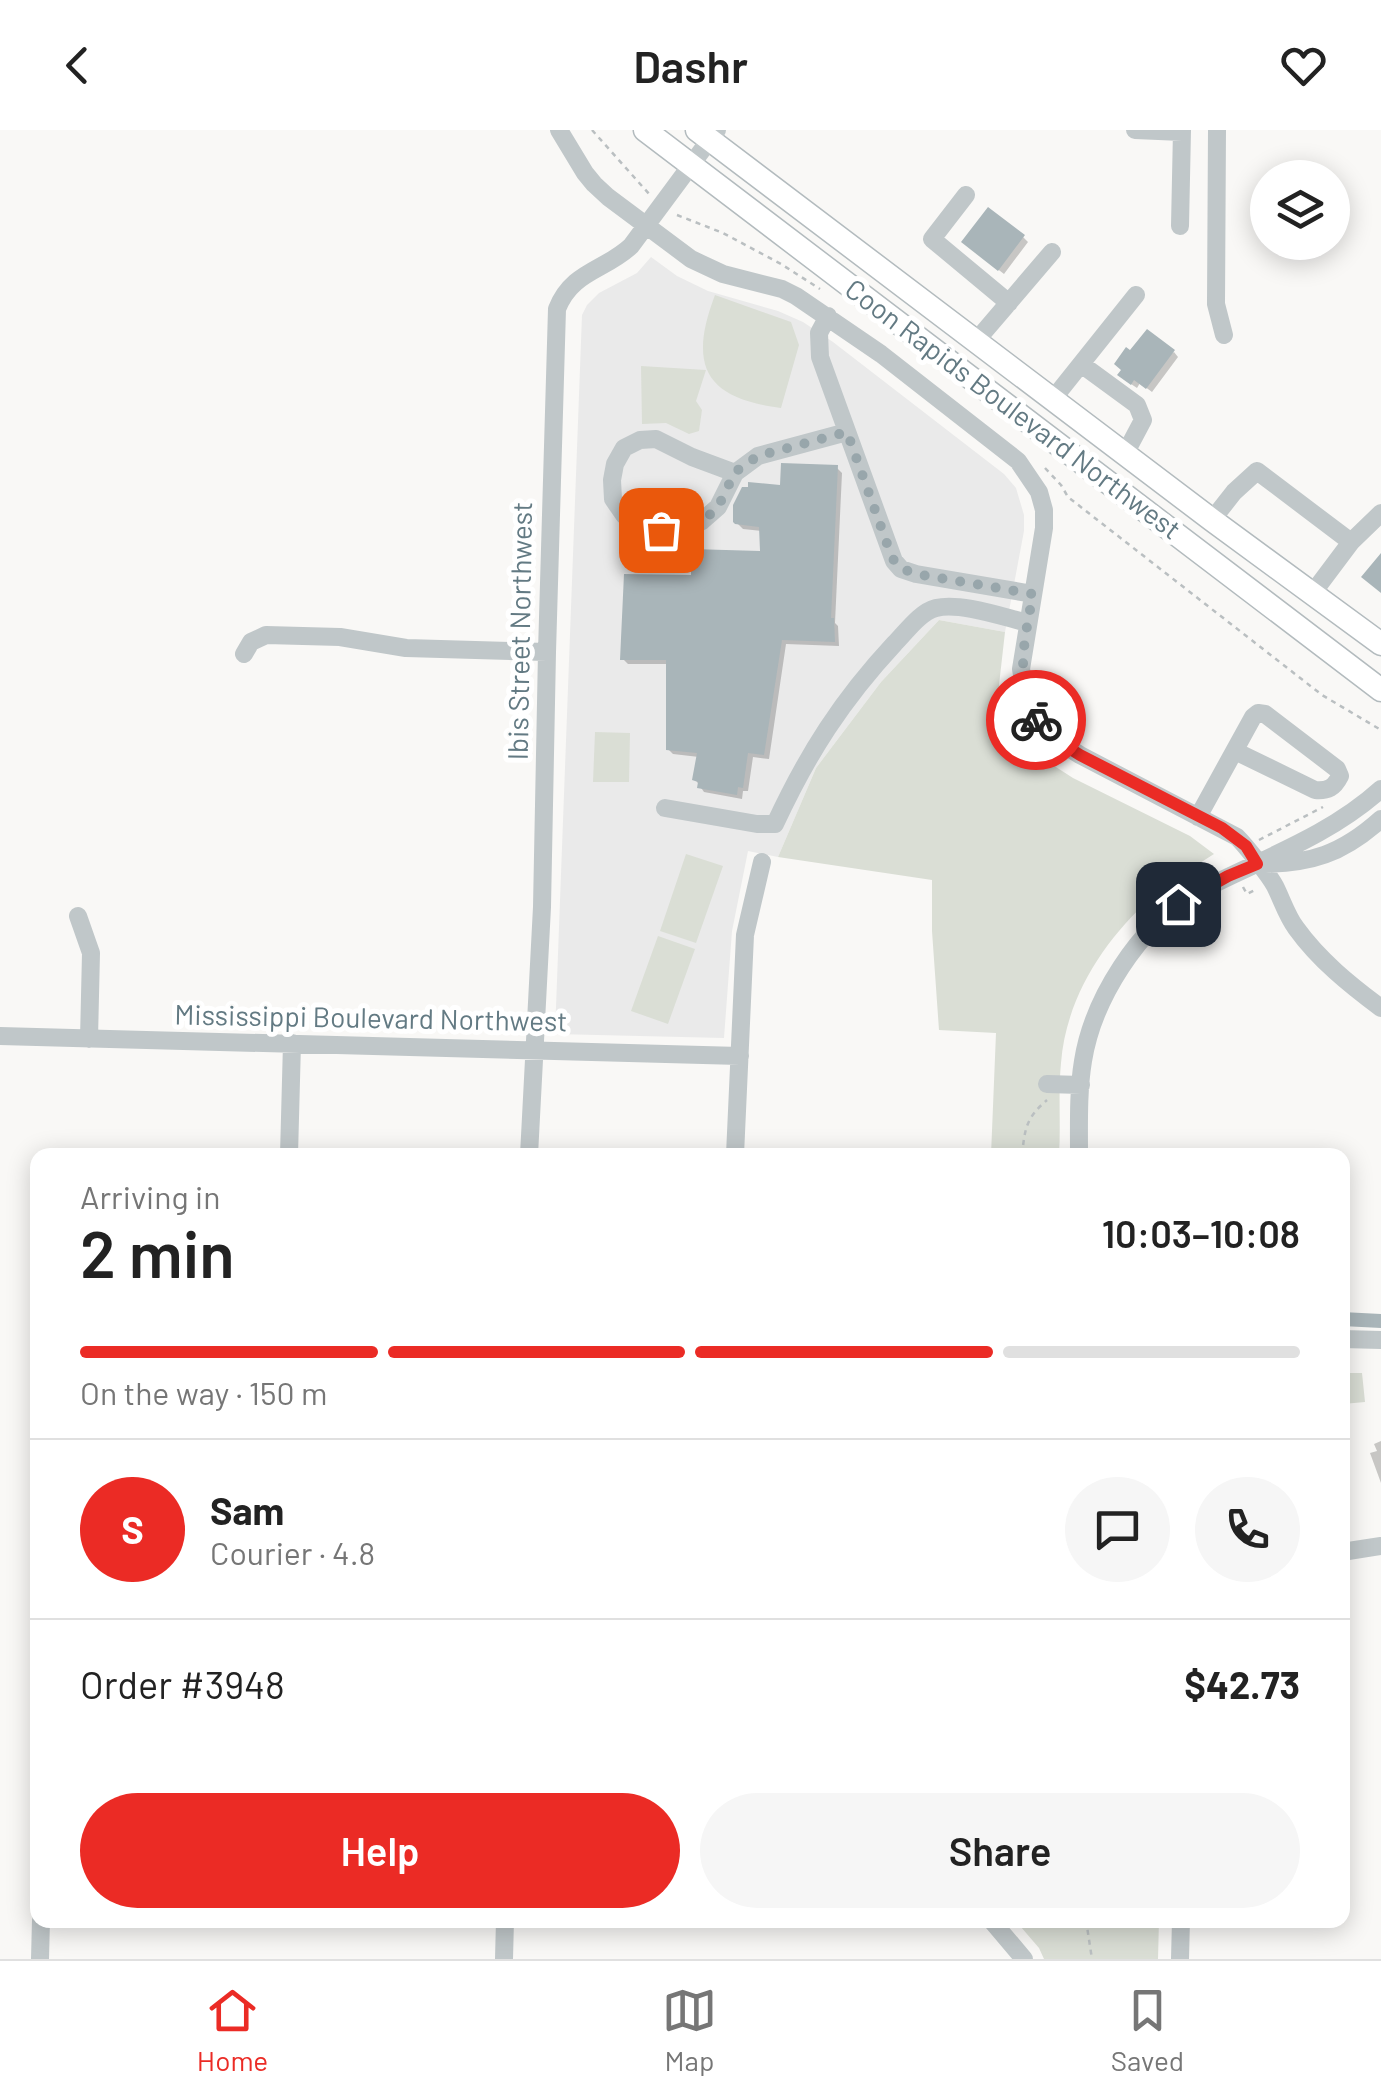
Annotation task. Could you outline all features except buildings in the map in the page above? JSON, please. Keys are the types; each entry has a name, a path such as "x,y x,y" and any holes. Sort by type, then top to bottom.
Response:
{"main road":[{"name":"Coon Rapids Boulevard Northwest","path":"644,130 1381,690"},
{"name":"Coon Rapids Boulevard Northwest","path":"708,133 1124,454 1381,644"}],"street":[{"path":"559,130 594,184 674,248 722,274 782,289 828,316 1018,460 1040,492 1044,510 1021,669 1031,711 1042,728 1080,755 1237,838 1272,881 1293,925 1310,946 1348,984 1381,1008"},
{"path":"1135,130 1182,131 1180,226"},
{"path":"1217,130 1216,304 1224,335"},
{"name":"Ibis Street Northwest","path":"530,1148 542,907 558,309 573,282 622,254 647,225 692,165 708,133"},
{"path":"966,195 932,239 1009,303"},
{"path":"976,341 1052,252"},
{"path":"1053,399 1136,295"},
{"path":"828,316 819,333 820,356 894,561 901,569 916,574 1033,594"},
{"path":"1081,364 1137,405 1144,420 1124,454"},
{"path":"735,472 656,439 640,440 624,448 615,464 614,499 624,516 638,524 683,531 702,522 718,507 735,472 758,456 847,432"},
{"path":"1212,520 1234,492 1258,471 1352,542"},
{"path":"1312,594 1352,542 1381,513"},
{"path":"665,808 774,824 795,780 844,701 928,610 959,608 1028,623"},
{"path":"244,654 251,642 266,635 356,638 406,648 547,652"},
{"path":"1198,817 1235,750 1254,717 1258,713 1265,714 1337,768 1340,776 1336,785 1326,791 1316,790 1235,750"},
{"path":"1079,1148 1082,1061 1089,1032 1117,974 1143,936 1192,895 1356,812 1381,789"},
{"path":"1257,864 1285,864 1321,857 1356,840 1381,819"},
{"path":"735,1148 745,935 762,862"},
{"path":"78,916 91,953 89,1038"},
{"name":"Mississippi Boulevard Northwest","path":"0,1036 740,1056"},
{"path":"289,1148 292,1043"},
{"path":"1047,1084 1081,1084"},
{"path":"1350,1339 1381,1340"},
{"path":"1350,1551 1381,1546"},
{"path":"40,1959 41,1928"},
{"path":"504,1959 506,1928"},
{"path":"998,1928 1024,1959"},
{"path":"1180,1959 1181,1928"}],"path":[{"path":"592,130 647,192"},
{"path":"1087,1928 1092,1959"}],"shaded area":[{"path":"651,257 708,291 778,311 833,342 1004,474 1016,488 1024,515 1005,632 939,620 881,682 816,768 778,857 748,851 732,931 724,1038 555,1034 582,315 599,293 637,273"},
{"path":"715,295 791,322 799,345 781,408 735,396 709,374 703,341"},
{"path":"641,366 706,370 696,401 702,410 699,431 689,434 666,423 642,424"},
{"path":"939,620 1005,632 999,685 1016,732 1031,751 1073,778 1190,836 1214,854 1173,880 1134,914 1090,972 1064,1039 1059,1148 991,1148 996,1033 939,1030 932,880 778,857 816,768 881,682"},
{"path":"595,732 630,733 629,782 593,782"},
{"path":"686,854 723,866 696,943 660,931"},
{"path":"658,936 695,949 668,1024 631,1011"},
{"path":"1350,1373 1362,1373 1365,1402 1350,1403"},
{"path":"1022,1928 1159,1928 1158,1959 1044,1959"}],"way so far":[{"path":"661,530 683,531 702,522 718,507 735,472 758,456 847,432 890,552 901,569 1033,594 1021,669 1026,699 1036,720"}],"route":[{"path":"1036,720 1055,740 1222,828 1246,846 1257,864 1178,904"}]}
